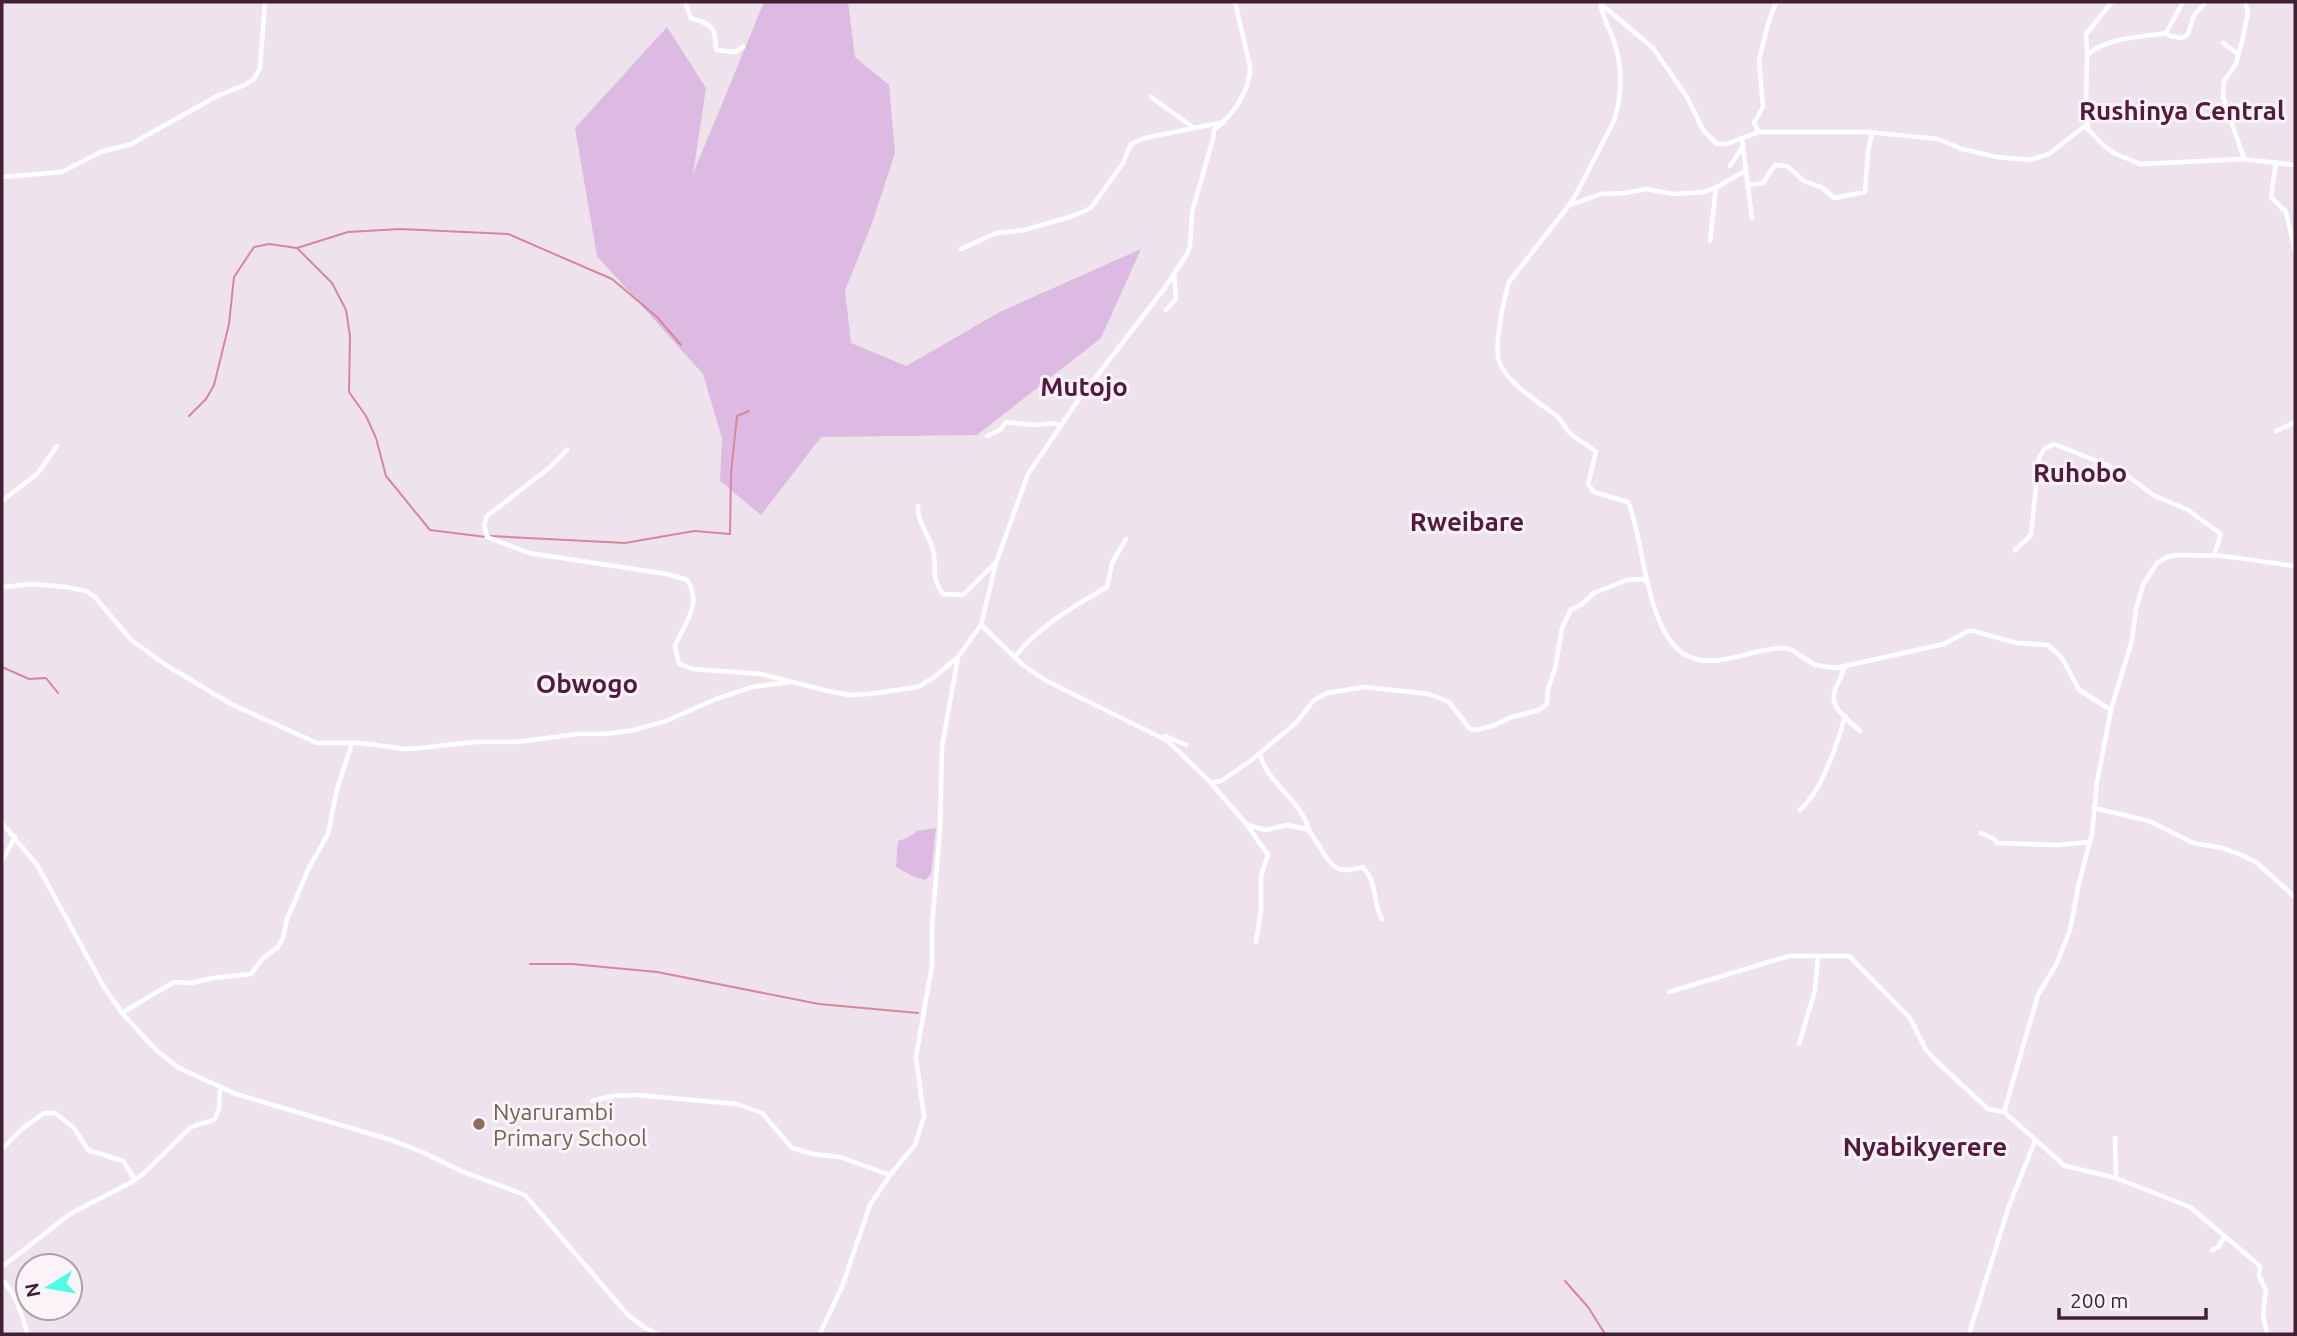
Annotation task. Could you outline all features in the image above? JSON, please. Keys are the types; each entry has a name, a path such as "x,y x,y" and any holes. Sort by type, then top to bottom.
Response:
{"street":[{"path":"2,177 62,172 101,152 131,144 217,96 245,85 254,79 260,68 265,2"},
{"path":"685,2 691,18 704,21 711,28 715,36 716,50 735,52 743,47"},
{"path":"567,450 549,468 487,516 484,531 488,539 529,553 681,577 690,585 694,599 690,616 675,646 679,664 693,669 761,674 850,695 900,691 918,687 933,678 958,657 981,625 996,563 1028,474 1174,273 1190,246 1192,212 1214,130 1224,122 1245,91 1250,76 1235,2"},
{"path":"1759,132 1754,123 1763,107 1759,60 1776,2"},
{"path":"2112,2 2087,34 2085,97 2088,127 2102,144 2121,157 2140,164 2244,159 2295,166"},
{"path":"2166,33 2183,2"},
{"path":"2087,55 2119,38 2166,33 2182,38 2188,34 2194,15 2206,2"},
{"path":"2244,159 2223,97 2224,81 2236,64 2248,12 2245,2"},
{"path":"1600,3 1653,48 1688,97 1703,130 1713,142 1722,145 1759,132 1872,133 1938,139 1962,149 1997,157 2030,160 2049,154 2081,127 2088,127"},
{"path":"1600,3 1619,64 1621,97 1614,121 1569,205 1509,282 1502,309 1497,350 1498,359 1512,379 1541,406 1560,418 1570,434 1596,452 1588,484 1594,492 1628,502 1651,597 1667,636 1684,655 1701,661 1785,648 1793,650 1815,665 1836,668 1944,644 1973,631 2017,643 2036,642 2048,645 2062,659 2079,690 2111,710"},
{"path":"2223,43 2238,54"},
{"path":"1151,97 1194,128"},
{"path":"961,249 996,233 1024,230 1091,208 1123,163 1131,144 1145,138 1224,122"},
{"path":"1749,185 1763,183 1770,169 1775,165 1782,165 1787,166 1804,181 1823,188 1834,198 1866,192 1872,133"},
{"path":"1742,139 1752,218"},
{"path":"1730,166 1743,146"},
{"path":"2276,162 2271,197 2286,212 2295,251"},
{"path":"1569,205 1601,194 1646,189 1686,194 1705,192 1746,170"},
{"path":"1710,241 1717,187"},
{"path":"2288,220 2295,228"},
{"path":"1166,310 1176,299 1174,273"},
{"path":"987,436 1000,430 1006,422 1034,425 1053,423 1061,426"},
{"path":"2276,431 2295,422"},
{"path":"2015,550 2031,536 2039,458 2044,449 2054,444 2102,463 2129,477 2153,495 2188,510 2221,534 2214,555"},
{"path":"2,501 38,473 57,446"},
{"path":"918,506 919,519 933,549 933,577 943,594 963,595 996,563"},
{"path":"1014,658 1025,643 1068,610 1107,587 1112,565 1126,539"},
{"path":"2004,1112 2038,995 2057,963 2070,930 2090,842 2111,710 2132,640 2136,608 2143,585 2157,562 2167,557 2201,554 2295,566"},
{"path":"1211,783 1230,776 1260,752 1297,722 1319,696 1343,690 1379,688 1429,694 1449,702 1470,729 1476,730 1539,710 1547,704 1562,628 1571,609 1581,605 1594,593 1627,580 1643,579 1649,584"},
{"path":"2,587 33,584 86,592 94,597 131,640 202,688 317,743 421,748 474,742 517,742 577,734 605,734 634,730 666,720 752,687 789,682"},
{"path":"981,625 1014,658 1045,680 1164,738 1211,783 1247,824 1268,855 1261,876 1261,910 1255,942"},
{"path":"820,1334 843,1284 870,1205 915,1145 924,1117 916,1057 932,965 942,747 958,657"},
{"path":"1844,666 1834,701 1860,731"},
{"path":"1800,810 1811,800 1819,784 1838,741 1845,716"},
{"path":"1164,738 1172,738 1186,745"},
{"path":"122,1013 174,982 191,983 251,974 263,958 278,947 309,868 328,834 337,789 352,743"},
{"path":"1260,752 1270,772 1306,819 1322,852 1337,869 1363,867 1367,871 1377,897 1376,908 1382,919"},
{"path":"2094,808 2149,821 2193,843 2244,856 2266,870 2295,897"},
{"path":"2,823 37,865 104,987 122,1013 156,1051 179,1068 220,1087 273,1107 391,1140 525,1195 622,1307 644,1327 657,1334"},
{"path":"1247,824 1266,830 1287,825 1310,831"},
{"path":"1981,833 1997,843 2057,845 2090,842"},
{"path":"2,861 15,837"},
{"path":"1669,992 1789,956 1845,955 1852,958 1910,1018 1926,1050 1935,1060 1988,1109 2004,1112 2065,1166 2116,1178 2190,1206 2260,1266 2259,1276 2266,1290 2263,1314 2267,1334"},
{"path":"1799,1044 1815,990 1818,957"},
{"path":"2,1267 70,1214 135,1180 191,1127 216,1116 220,1087"},
{"path":"592,1101 613,1096 638,1095 737,1104 762,1113 792,1148 840,1157 890,1175"},
{"path":"2,1149 44,1112 55,1113 74,1128 88,1150 123,1161 135,1180"},
{"path":"2115,1138 2116,1178"},
{"path":"1969,1334 2009,1206 2035,1141"},
{"path":"2212,1250 2218,1247 2225,1236"},
{"path":"2,1281 7,1284 20,1309 27,1334"}],"shaded area":[{"path":"764,2 848,2 855,57 889,85 895,153 872,223 845,291 851,343 906,366 1000,312 1141,249 1101,338 977,435 821,437 761,515 720,481 722,438 703,374 597,256 575,128 667,27 706,88 693,174"},
{"path":"936,828 931,874 925,880 896,867 898,841 917,831"}],"waterway":[{"path":"189,416 206,399 214,385 229,324 234,277 254,247 269,244 297,248 348,232 400,229 508,234 612,279 657,317 681,345"},
{"path":"297,248 332,283 346,310 350,336 349,392 366,416 376,438 386,476 430,530 486,537"},
{"path":"491,536 625,543 694,531 730,534 731,473 737,416 749,411"},
{"path":"2,667 29,679 46,678 58,693"},
{"path":"530,964 572,964 657,972 819,1004 918,1013"},
{"path":"1565,1281 1588,1307 1605,1334"}],"place":[{"name":"Nyarurambi Primary School","path":"479,1124"}],"district":[{"name":"Rushinya Central","path":"2182,110"},
{"name":"Mutojo","path":"1084,386"},
{"name":"Ruhobo","path":"2080,472"},
{"name":"Rweibare","path":"1467,521"},
{"name":"Obwogo","path":"587,683"},
{"name":"Nyabikyerere","path":"1925,1146"}]}
